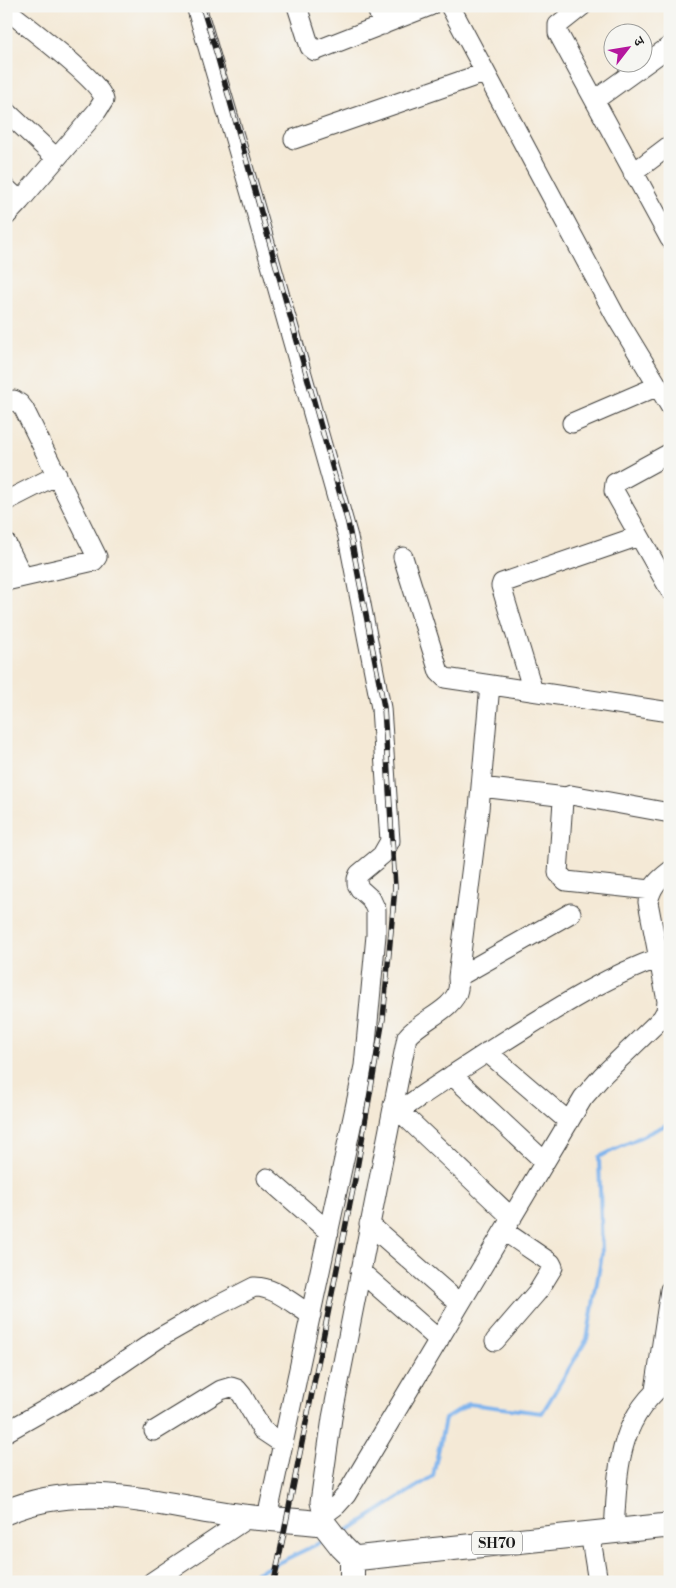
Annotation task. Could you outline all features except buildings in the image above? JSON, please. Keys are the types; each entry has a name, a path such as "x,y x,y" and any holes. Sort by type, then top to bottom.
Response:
{"main road":[{"path":"6,1512 21,1505 66,1496 124,1496 258,1518 320,1521 349,1563"},
{"name":"SH70","path":"349,1563 358,1558 667,1525"}],"street":[{"path":"164,1578 258,1518 283,1444 364,1066 376,935 374,904 371,898 360,889 357,879 359,874 382,855 390,841 381,708 348,537 196,6"},
{"path":"297,6 310,47 315,51 430,6"},
{"path":"376,6 383,25"},
{"path":"450,6 615,315 670,406"},
{"path":"582,6 558,26 557,30 670,239"},
{"path":"6,11 74,65 104,96 98,111 6,216"},
{"path":"595,100 670,46"},
{"path":"294,139 484,72"},
{"path":"6,111 56,158"},
{"path":"633,173 670,145"},
{"path":"6,188 20,201"},
{"path":"572,423 658,386"},
{"path":"6,403 14,400 20,404 98,557 94,561 14,579 6,544"},
{"path":"670,453 615,483 614,486 614,491 670,590"},
{"path":"6,501 57,475"},
{"path":"533,691 501,586 502,583 639,536"},
{"path":"403,558 441,676 444,678 670,712"},
{"path":"320,1521 320,1502 332,1418 369,1224 396,1108 406,1038 448,1004 458,990 481,787 490,685"},
{"path":"481,787 566,797 571,795 670,813"},
{"path":"566,797 563,801 558,873 562,878 566,881 651,890"},
{"path":"320,1521 346,1495 583,1098 603,1075 662,1018 666,1011 667,1001 648,902 651,890 657,881 670,871"},
{"path":"458,977 571,914"},
{"path":"396,1108 590,988 632,968 659,958"},
{"path":"487,1052 569,1122"},
{"path":"452,1075 545,1162"},
{"path":"396,1108 508,1225 551,1263 553,1267 539,1290 495,1341"},
{"path":"267,1178 329,1232"},
{"path":"369,1224 460,1304"},
{"path":"360,1271 439,1340"},
{"path":"6,1432 96,1381 159,1338 254,1287 263,1286 311,1315"},
{"path":"614,1531 618,1466 622,1448 635,1416 662,1385 670,1290"},
{"path":"154,1431 230,1387 237,1389 242,1395 262,1430 283,1444"},
{"path":"590,1533 598,1582"}],"waterway":[{"path":"341,1533 352,1528 433,1476 445,1419 469,1404 542,1413 587,1339 602,1254 599,1157 670,1123"},
{"path":"238,1582 326,1540"}],"railway":[{"path":"202,6 348,523 384,707 395,887 383,1019 356,1174 274,1582"}]}
